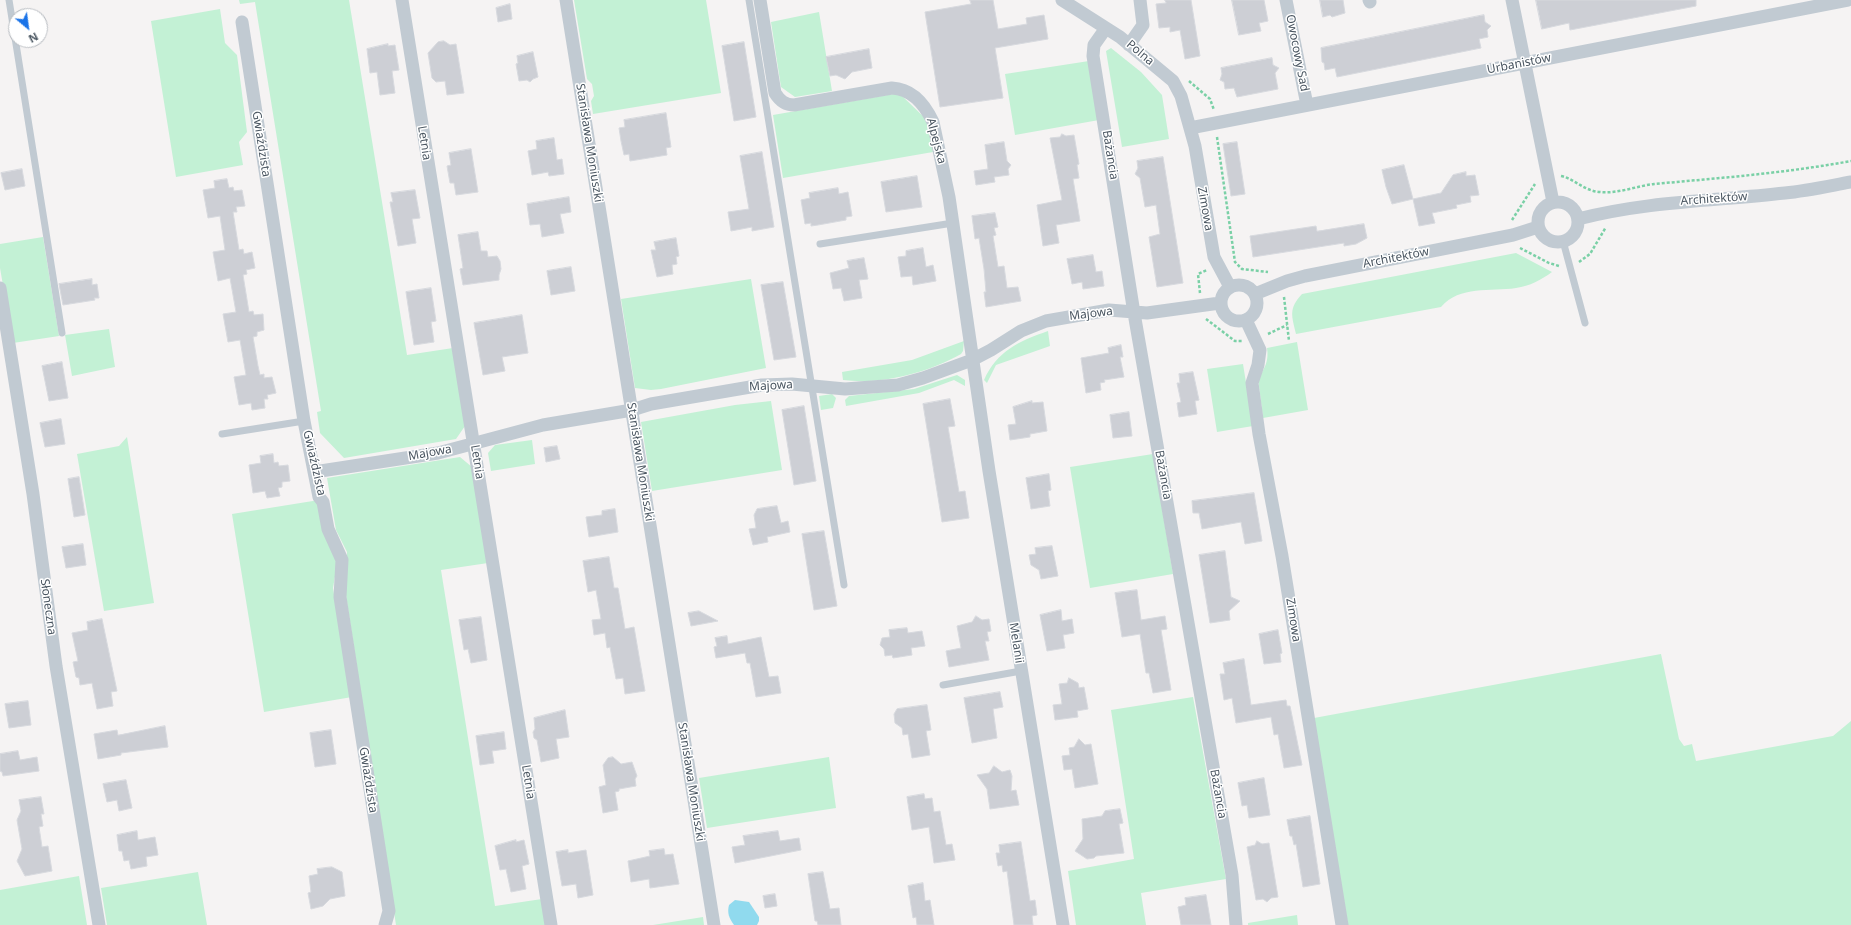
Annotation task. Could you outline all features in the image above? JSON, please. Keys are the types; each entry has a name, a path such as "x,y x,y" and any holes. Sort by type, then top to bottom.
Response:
{"street":[{"name":"Letnia","path":"402,0 551,925"},
{"name":"Stanisława Moniuszki","path":"566,0 714,925"},
{"name":"Alpejska","path":"760,0 775,93 786,105 794,105 892,88 902,88 917,98 928,112 933,122 954,223 968,319 972,360"},
{"name":"Polna","path":"1062,0 1106,28 1173,81 1181,96 1190,128"},
{"path":"1129,45 1143,26 1140,0"},
{"name":"Owocowy Sad","path":"1286,0 1307,105"},
{"path":"1512,0 1553,202"},
{"name":"Urbanistów","path":"1190,128 1848,0"},
{"name":"Gwiaździsta","path":"242,22 304,421 319,496 326,509 328,529 342,560 340,597 389,911 385,925"},
{"name":"Bażancia","path":"1106,28 1094,45 1093,56 1134,313 1232,875 1236,925"},
{"name":"Zimowa","path":"1190,128 1214,257 1230,287"},
{"name":"Architektów","path":"1578,219 1652,204 1785,194 1851,182"},
{"path":"1553,202 1568,204 1575,210 1578,219 1575,233 1563,242 1548,239 1540,232 1538,227 1539,213 1545,206 1553,202"},
{"name":"Architektów","path":"1255,294 1287,281 1305,276 1513,235 1538,227"},
{"path":"1239,284 1245,286 1255,294 1257,299 1255,312 1246,320 1236,321 1227,317 1221,308 1220,303 1224,292 1230,287 1239,284"},
{"name":"Słoneczna","path":"0,288 33,494 56,666 99,925"},
{"name":"Majowa","path":"314,472 438,453 542,425 632,410 651,404 762,385 813,386 844,389 898,385 923,378 972,360 991,350 1020,331 1046,321 1109,310 1134,313 1220,303"},
{"name":"Zimowa","path":"1246,320 1260,350 1258,365 1252,383 1259,434 1282,556 1342,925"},
{"name":"Melanii","path":"972,360 1063,925"}],"lane":[{"path":"9,0 62,333"},
{"path":"749,0 813,386 844,585"},
{"path":"820,244 954,223"},
{"path":"1563,242 1585,323"},
{"path":"222,434 304,421"},
{"path":"943,685 1021,671"}],"path":[{"path":"1218,132 1217,141 1235,262 1242,269 1271,272"},
{"path":"1555,177 1566,177 1584,188 1602,192 1651,184 1800,170 1851,161"},
{"path":"1510,224 1529,191 1538,182"},
{"path":"1579,262 1584,260 1594,248 1606,229 1606,221"},
{"path":"1518,246 1549,263 1563,266"},
{"path":"1201,299 1198,274 1210,269"},
{"path":"1283,291 1290,341"},
{"path":"1204,314 1208,320 1235,341 1248,341"},
{"path":"1262,336 1287,325"}],"green space":[{"path":"239,0 349,0 407,355 453,348 465,426 456,439 344,458 320,433 317,412 321,411 255,2 240,4"},
{"path":"574,0 706,0 721,93 593,114 591,101 594,96 592,84 587,79"},
{"path":"220,9 225,43 237,55 247,132 239,142 243,165 176,177 151,21"},
{"path":"819,12 832,91 795,97 781,87 771,22"},
{"path":"1111,48 1141,72 1162,95 1169,139 1122,147 1106,51"},
{"path":"1089,61 1099,120 1015,135 1005,74"},
{"path":"899,93 928,121 933,152 783,178 773,115"},
{"path":"43,237 59,336 13,343 0,268 0,244"},
{"path":"1516,253 1552,272 1544,278 1526,286 1466,292 1457,295 1441,307 1296,334 1292,313 1295,304 1302,294"},
{"path":"751,279 766,368 661,389 651,390 635,388 621,299"},
{"path":"109,329 115,367 72,376 65,335"},
{"path":"1048,331 1050,346 996,365 987,383 984,380 989,370 1002,354 1018,343"},
{"path":"964,341 963,351 961,354 934,367 919,372 873,381 843,380 842,372 912,360"},
{"path":"1297,342 1308,410 1263,418 1258,378 1266,364 1267,348"},
{"path":"1243,364 1253,426 1217,432 1207,369"},
{"path":"957,375 965,380 965,386 954,380 919,393 846,406 845,400 849,396 914,389"},
{"path":"832,394 836,398 833,408 821,410 819,396"},
{"path":"771,401 782,470 652,491 641,422 735,405"},
{"path":"127,437 154,603 104,611 77,454 119,446"},
{"path":"532,440 535,464 491,471 488,453 495,445"},
{"path":"1153,454 1173,574 1090,588 1070,467"},
{"path":"460,457 472,467 488,563 441,570 495,906 542,899 546,925 396,925 344,582 347,552 336,530 327,478"},
{"path":"319,500 337,565 333,588 352,697 264,712 232,514"},
{"path":"1661,654 1679,739 1684,746 1692,744 1696,761 1833,736 1851,721 1851,925 1348,925 1314,718"},
{"path":"1193,697 1226,879 1141,893 1146,925 1076,925 1068,871 1134,859 1111,710"},
{"path":"829,757 836,808 707,828 699,778"},
{"path":"198,872 207,925 107,925 101,888"},
{"path":"79,876 87,925 0,925 0,890"},
{"path":"1297,915 1298,925 1248,925 1248,923"},
{"path":"703,917 704,925 653,925"}],"water":[{"path":"735,900 749,902 759,917 757,925 734,925 728,911 729,905"}],"building":[{"path":"970,0 993,0 998,29 1027,24 1026,18 1044,15 1048,39 995,48 1003,98 940,107 925,12 971,4"},
{"path":"1165,0 1191,0 1200,56 1185,59 1180,30 1170,32 1170,27 1159,28 1156,4 1166,3"},
{"path":"1232,0 1264,0 1268,21 1259,23 1261,31 1239,35"},
{"path":"1320,0 1343,0 1345,13 1332,17 1330,15 1323,17"},
{"path":"1536,0 1696,0 1696,6 1570,30 1569,23 1542,29"},
{"path":"510,4 512,19 498,22 496,8"},
{"path":"1484,15 1485,22 1491,26 1487,30 1488,37 1479,39 1481,48 1337,77 1335,68 1325,70 1324,63 1322,62 1321,48"},
{"path":"444,41 450,45 456,44 464,93 447,95 445,81 436,82 432,78 428,53 438,42"},
{"path":"744,42 756,117 734,121 722,46"},
{"path":"388,44 388,46 395,45 399,70 392,71 395,93 380,95 377,72 370,73 367,49"},
{"path":"869,49 872,68 852,72 845,79 836,75 830,76 826,57"},
{"path":"533,52 538,77 530,82 527,80 519,81 516,64 518,63 517,56"},
{"path":"1272,58 1273,65 1279,68 1275,73 1278,89 1237,97 1234,88 1225,89 1224,82 1220,80 1222,74 1221,68"},
{"path":"666,113 671,147 666,148 667,155 630,161 629,154 624,155 619,128 625,127 624,120"},
{"path":"1062,134 1066,136 1074,135 1079,164 1077,165 1079,178 1073,179 1080,221 1056,225 1059,243 1043,246 1037,205 1062,200 1050,138 1060,137"},
{"path":"554,138 557,160 562,159 564,174 549,176 548,172 532,175 528,151 537,149 536,141"},
{"path":"1004,142 1007,161 1011,165 1008,169 1009,175 994,177 995,182 976,185 974,171 988,169 985,145"},
{"path":"1237,142 1245,194 1231,196 1223,144"},
{"path":"471,149 478,192 456,195 454,183 450,183 447,166 451,165 449,153"},
{"path":"762,152 774,227 752,231 752,227 731,231 728,212 749,209 740,156"},
{"path":"1163,157 1183,283 1157,287 1149,237 1160,234 1156,205 1145,207 1140,178 1135,174 1138,168 1137,161"},
{"path":"1404,165 1413,199 1392,204 1382,170"},
{"path":"22,169 25,186 5,190 1,173"},
{"path":"1466,172 1466,176 1475,175 1479,195 1470,196 1471,202 1456,205 1457,208 1432,213 1435,223 1419,226 1413,199 1441,193 1453,175"},
{"path":"917,176 922,207 886,212 881,182"},
{"path":"227,179 229,188 233,187 234,191 242,190 245,206 236,207 237,212 233,212 239,250 243,249 244,254 252,252 255,268 246,270 247,274 243,275 249,312 253,311 254,315 263,314 264,330 257,332 257,336 253,337 260,375 264,374 264,378 272,377 276,393 267,395 268,399 264,399 265,408 252,410 251,403 239,405 234,377 246,375 240,340 228,342 223,314 236,312 230,278 218,281 213,252 225,250 220,216 208,218 203,190 215,188 214,181"},
{"path":"838,188 839,194 848,192 852,216 846,217 846,220 818,225 811,226 811,223 805,224 801,200 810,198 809,193"},
{"path":"415,190 420,218 412,219 416,243 398,246 390,202 393,202 391,193"},
{"path":"569,197 571,212 560,214 564,233 542,237 540,224 530,225 527,204"},
{"path":"995,213 998,227 994,228 996,235 993,236 998,267 1004,266 1007,288 1018,287 1021,301 986,307 984,292 986,292 984,269 979,238 975,239 972,216"},
{"path":"1364,224 1367,238 1356,244 1344,246 1344,243 1253,257 1250,236 1316,226 1317,231"},
{"path":"478,232 481,251 487,251 488,257 497,256 500,261 501,269 499,280 463,285 460,269 463,268 458,235"},
{"path":"676,238 679,256 676,257 677,264 672,265 673,274 657,277 651,250 656,250 654,242"},
{"path":"923,248 926,267 933,265 936,281 913,285 912,276 901,277 898,257 906,256 906,251"},
{"path":"1093,255 1096,272 1102,271 1104,286 1083,289 1082,282 1072,284 1067,259"},
{"path":"864,258 868,279 859,280 862,298 844,301 841,288 833,289 830,273 849,268 847,261"},
{"path":"571,267 575,291 551,295 547,271"},
{"path":"92,279 92,285 97,284 99,298 63,305 59,284"},
{"path":"783,282 796,357 774,360 761,285"},
{"path":"431,288 436,321 431,322 434,342 414,345 406,292"},
{"path":"522,315 528,353 502,357 505,371 483,375 474,323"},
{"path":"1121,345 1123,357 1120,357 1124,377 1104,380 1105,382 1100,383 1101,390 1086,393 1081,358 1109,353 1108,348"},
{"path":"62,362 68,398 49,401 42,366"},
{"path":"1193,372 1199,400 1195,401 1197,414 1179,417 1177,403 1181,402 1177,383 1180,383 1179,374"},
{"path":"950,399 955,426 948,427 959,492 965,491 969,518 942,522 923,404"},
{"path":"1032,401 1032,403 1043,402 1047,431 1030,434 1030,437 1010,440 1008,425 1016,424 1013,407"},
{"path":"804,406 816,481 794,485 782,410"},
{"path":"1129,412 1132,436 1113,438 1110,415"},
{"path":"61,419 65,444 45,447 40,423"},
{"path":"557,446 560,459 546,462 544,448"},
{"path":"273,454 274,463 278,462 279,466 288,465 290,481 282,482 282,487 278,488 280,496 267,498 265,491 253,493 249,465 261,463 260,456"},
{"path":"1049,474 1051,490 1048,491 1050,506 1031,509 1026,478"},
{"path":"79,477 85,515 74,517 68,479"},
{"path":"1254,493 1262,541 1245,544 1241,522 1202,529 1199,513 1193,513 1192,501"},
{"path":"777,506 781,523 788,521 790,532 767,537 768,542 753,545 749,529 756,528 754,515 757,509"},
{"path":"615,509 618,532 589,537 586,517 602,515 602,511"},
{"path":"824,531 837,606 814,610 802,534"},
{"path":"83,544 86,565 66,568 62,547"},
{"path":"1052,546 1058,576 1041,579 1039,570 1031,565 1029,555 1036,554 1035,548"},
{"path":"1225,551 1231,597 1240,601 1229,611 1230,620 1210,623 1199,555"},
{"path":"609,557 614,588 618,588 625,629 634,627 645,691 625,694 623,678 616,679 610,647 607,648 605,633 594,635 592,620 601,619 596,590 588,592 583,561"},
{"path":"1137,590 1141,620 1165,616 1167,629 1161,630 1171,690 1153,693 1149,673 1146,673 1140,634 1122,637 1115,593"},
{"path":"1061,610 1062,621 1072,619 1074,633 1063,635 1065,648 1047,651 1040,615"},
{"path":"699,611 718,621 691,626 688,613"},
{"path":"976,616 982,620 989,619 991,631 987,632 989,641 985,641 989,660 949,667 946,651 961,648 957,626 972,622"},
{"path":"481,617 487,660 471,663 468,649 464,650 459,620"},
{"path":"102,619 117,691 111,692 113,706 97,709 92,683 80,685 79,678 76,677 73,662 78,661 72,633 88,630 87,622"},
{"path":"907,628 908,633 922,631 925,646 911,648 912,655 893,658 892,655 885,656 884,649 880,645 882,638 890,637 889,630"},
{"path":"1278,630 1282,653 1280,654 1281,662 1264,664 1259,634"},
{"path":"727,636 728,644 761,637 769,677 778,676 781,693 756,697 750,663 747,663 745,653 716,658 714,647 717,646 715,638"},
{"path":"1244,659 1251,705 1286,700 1287,706 1290,706 1302,765 1284,768 1278,734 1274,735 1271,717 1236,723 1232,698 1224,700 1220,674 1225,674 1223,663"},
{"path":"1069,678 1078,683 1079,688 1084,687 1088,709 1077,711 1078,717 1055,720 1053,705 1062,704 1059,684 1067,683"},
{"path":"1000,692 1003,707 993,709 997,738 972,743 964,698"},
{"path":"28,701 31,725 9,728 5,704"},
{"path":"927,705 931,730 926,731 930,755 912,758 908,734 903,735 902,728 895,723 894,714 897,709"},
{"path":"565,710 569,737 556,739 559,758 541,762 537,740 534,738 533,732 535,729 534,718"},
{"path":"165,726 168,747 121,753 121,755 98,759 94,734 117,730 118,735"},
{"path":"331,730 336,764 315,767 310,733"},
{"path":"504,732 506,749 492,751 494,763 480,765 476,736"},
{"path":"1079,739 1085,745 1091,744 1098,784 1075,788 1072,769 1064,770 1062,756 1070,755 1069,748 1074,747"},
{"path":"18,751 20,760 37,757 39,771 3,776 2,772 0,771 0,754"},
{"path":"613,757 621,764 632,762 637,776 635,779 636,786 619,789 619,791 615,792 618,810 603,813 599,787 606,785 603,765 608,758"},
{"path":"994,766 1002,772 1010,770 1012,776 1011,791 1016,790 1019,805 990,809 987,789 977,775 989,773"},
{"path":"1264,778 1270,815 1249,818 1247,805 1242,806 1238,783"},
{"path":"126,780 132,808 119,811 117,800 107,802 103,784"},
{"path":"924,794 925,799 932,798 934,812 940,811 946,845 952,844 955,860 934,863 929,827 912,830 907,797"},
{"path":"41,797 44,814 41,814 43,826 39,827 42,847 48,846 52,871 25,876 17,861 22,849 17,820 21,811 19,800"},
{"path":"1120,809 1123,823 1119,824 1124,853 1096,856 1094,858 1087,859 1075,851 1083,839 1082,819 1102,816 1105,811"},
{"path":"1310,816 1320,884 1303,887 1296,844 1294,845 1292,836 1290,836 1287,820"},
{"path":"137,831 138,840 155,837 158,855 146,857 147,866 131,869 129,860 124,861 122,851 119,851 117,835"},
{"path":"778,831 780,841 799,838 801,850 735,863 732,847 745,845 743,836"},
{"path":"516,840 516,842 524,840 529,864 522,866 526,889 511,892 506,869 500,870 495,846"},
{"path":"1257,841 1262,844 1269,843 1278,897 1271,898 1267,902 1263,899 1256,900 1247,847 1255,845"},
{"path":"1021,842 1030,901 1035,900 1037,915 1032,916 1033,925 1014,925 1007,871 1003,872 1002,865 998,866 996,853 1000,853 999,845"},
{"path":"664,849 665,855 673,854 679,884 650,888 649,879 631,882 628,861 650,856 649,851"},
{"path":"568,850 568,853 586,850 593,895 578,898 576,884 562,886 556,852"},
{"path":"332,867 342,872 345,896 330,899 323,906 311,909 308,893 311,892 309,876 318,874 317,869"},
{"path":"823,872 830,909 839,908 841,925 818,925 817,921 815,921 808,874"},
{"path":"923,883 925,901 930,900 934,925 917,925 916,917 913,918 908,886"},
{"path":"775,894 777,906 765,908 763,896"},
{"path":"1206,895 1211,925 1181,925 1178,907 1186,905 1185,898"}]}
